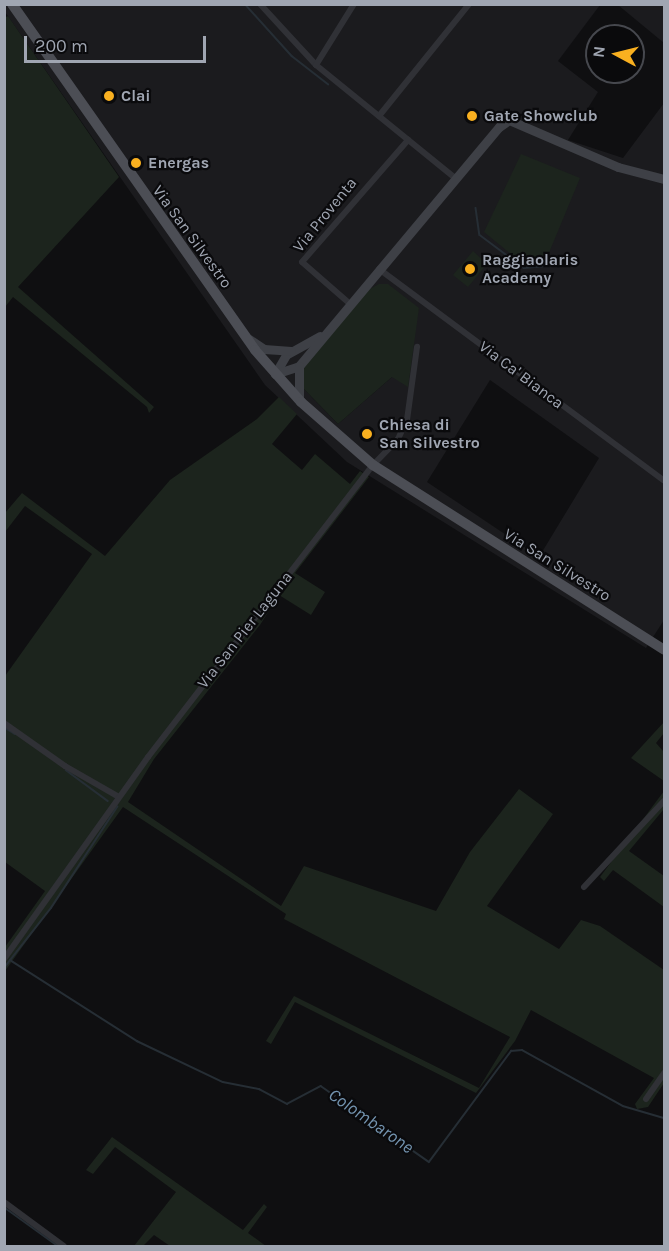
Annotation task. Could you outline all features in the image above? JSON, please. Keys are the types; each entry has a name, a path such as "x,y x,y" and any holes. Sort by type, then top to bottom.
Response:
{"main road":[{"name":"Via San Silvestro","path":"12,4 243,333 275,374 301,402 373,465 664,650"}],"street":[{"path":"260,4 316,65 455,178"},
{"path":"316,65 354,4"},
{"path":"379,116 469,4"},
{"path":"301,402 296,382 299,366 320,336 499,127 509,120 608,163 664,179"},
{"name":"Via Proventa","path":"349,303 302,262 408,140"},
{"name":"Via Ca' Bianca","path":"378,269 664,481"},
{"path":"243,333 264,349 291,351"},
{"path":"275,374 280,360 291,351 320,336"},
{"path":"373,465 398,439 407,420 417,347"},
{"path":"275,374 299,366"},
{"name":"Via San Pier Laguna","path":"4,959 119,797 373,465"},
{"path":"4,723 65,766 119,797"},
{"path":"584,887 664,801"},
{"path":"646,1099 664,1073"},
{"path":"4,1202 64,1246"}],"shaded area":[{"path":"4,5 600,5 558,61 598,92 568,140 623,158 664,103 664,620 646,648 347,462 265,385 5,12","holes":["419,308 392,377 338,424 301,386","490,380 599,458 539,557 427,482"]},
{"path":"618,5 664,5 664,43 645,27 645,24 641,24"},
{"path":"8,16 119,177 18,287 154,407 149,413 147,407 13,297 5,307 4,18"},
{"path":"521,154 580,178 546,260 522,263 484,232"},
{"name":"Raggiaolaris Academy","path":"473,251 487,264 468,287 453,275"},
{"path":"379,284 388,284 419,308 408,387 392,377 338,424 301,386 303,367 368,290"},
{"path":"279,397 297,414 272,444 302,470 315,454 350,484 360,471 369,477 295,573 325,592 311,615 279,595 260,625 154,759 128,802 281,906 304,866 436,911 470,852 519,789 553,814 487,906 559,949 581,920 600,926 664,970 664,1083 648,1107 637,1109 635,1104 654,1078 531,1010 515,1041 476,1093 295,1002 271,1044 266,1041 294,996 479,1088 510,1037 284,919 286,914 123,807 5,971 5,947 45,891 5,862 5,676 92,554 25,506 5,532 5,513 22,493 105,556 170,480 257,419"},
{"path":"664,722 664,733 656,743 664,752 664,781 631,758"},
{"path":"664,791 664,809 629,851 664,876 664,907 613,870 604,881 600,877"},
{"path":"112,1137 243,1230 264,1204 267,1207 248,1233 266,1246 170,1246 154,1235 143,1246 134,1246 176,1192 115,1147 93,1174 86,1170"}],"waterway":[{"path":"245,4 292,56 328,84"},
{"path":"476,208 480,235 524,268 545,266"},
{"path":"4,727 15,734"},
{"path":"66,770 108,801"},
{"path":"4,968 51,908 117,807"},
{"name":"Colombarone","path":"10,960 137,1041 223,1082 259,1089 287,1104 321,1086 429,1162 511,1051 522,1050 623,1106 664,1118"},
{"path":"4,1207 58,1246"}],"place":[{"name":"Clai","path":"109,96"},
{"name":"Gate Showclub","path":"472,116"},
{"name":"Energas","path":"136,163"},
{"name":"Raggiaolaris Academy","path":"470,269"},
{"name":"Chiesa di San Silvestro","path":"367,434"}]}
